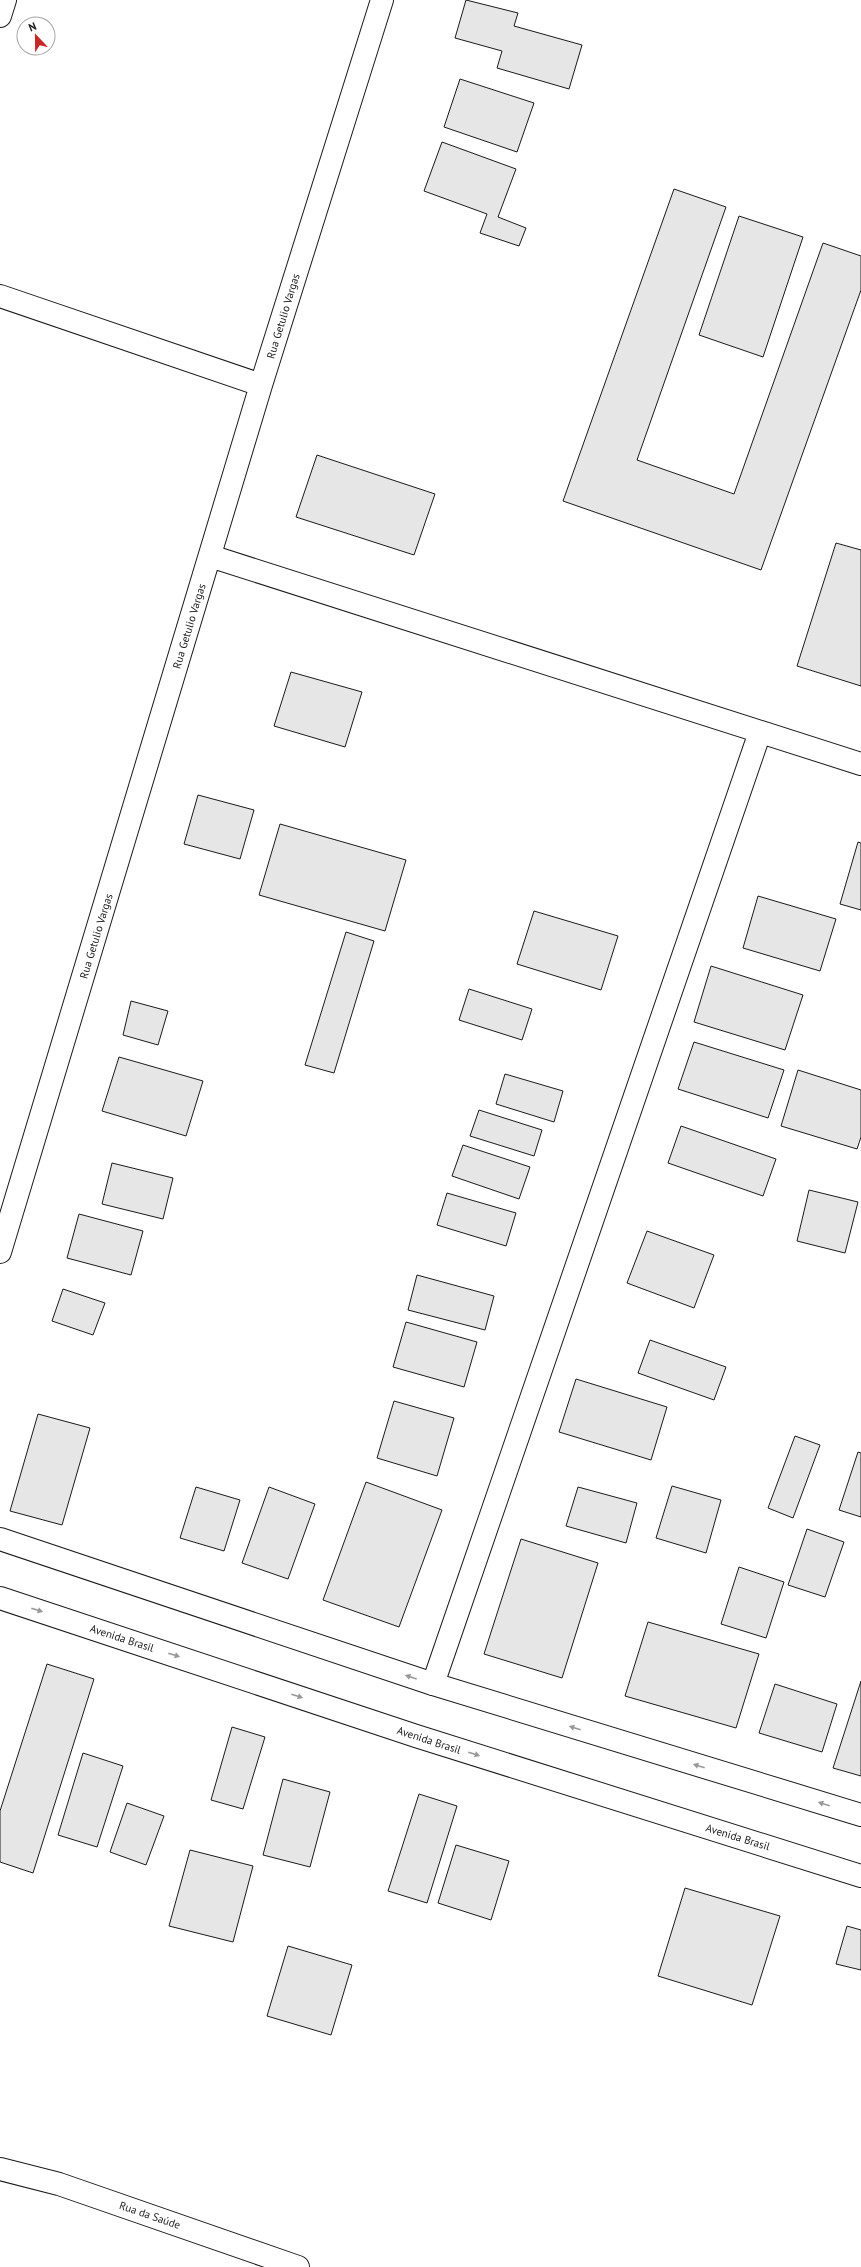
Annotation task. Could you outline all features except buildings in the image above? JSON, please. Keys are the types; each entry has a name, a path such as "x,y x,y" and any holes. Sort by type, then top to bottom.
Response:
{"street":[{"path":"0,16 5,0"},
{"name":"Rua Getulio Vargas","path":"0,1252 261,385 382,0"},
{"path":"0,296 261,385"},
{"path":"210,556 861,764"},
{"path":"433,1684 760,732"},
{"path":"0,1539 433,1684 861,1816"},
{"name":"Avenida Brasil","path":"0,1598 416,1736 861,1876"},
{"name":"Rua da Saúde","path":"0,2169 59,2184 298,2267"}]}
